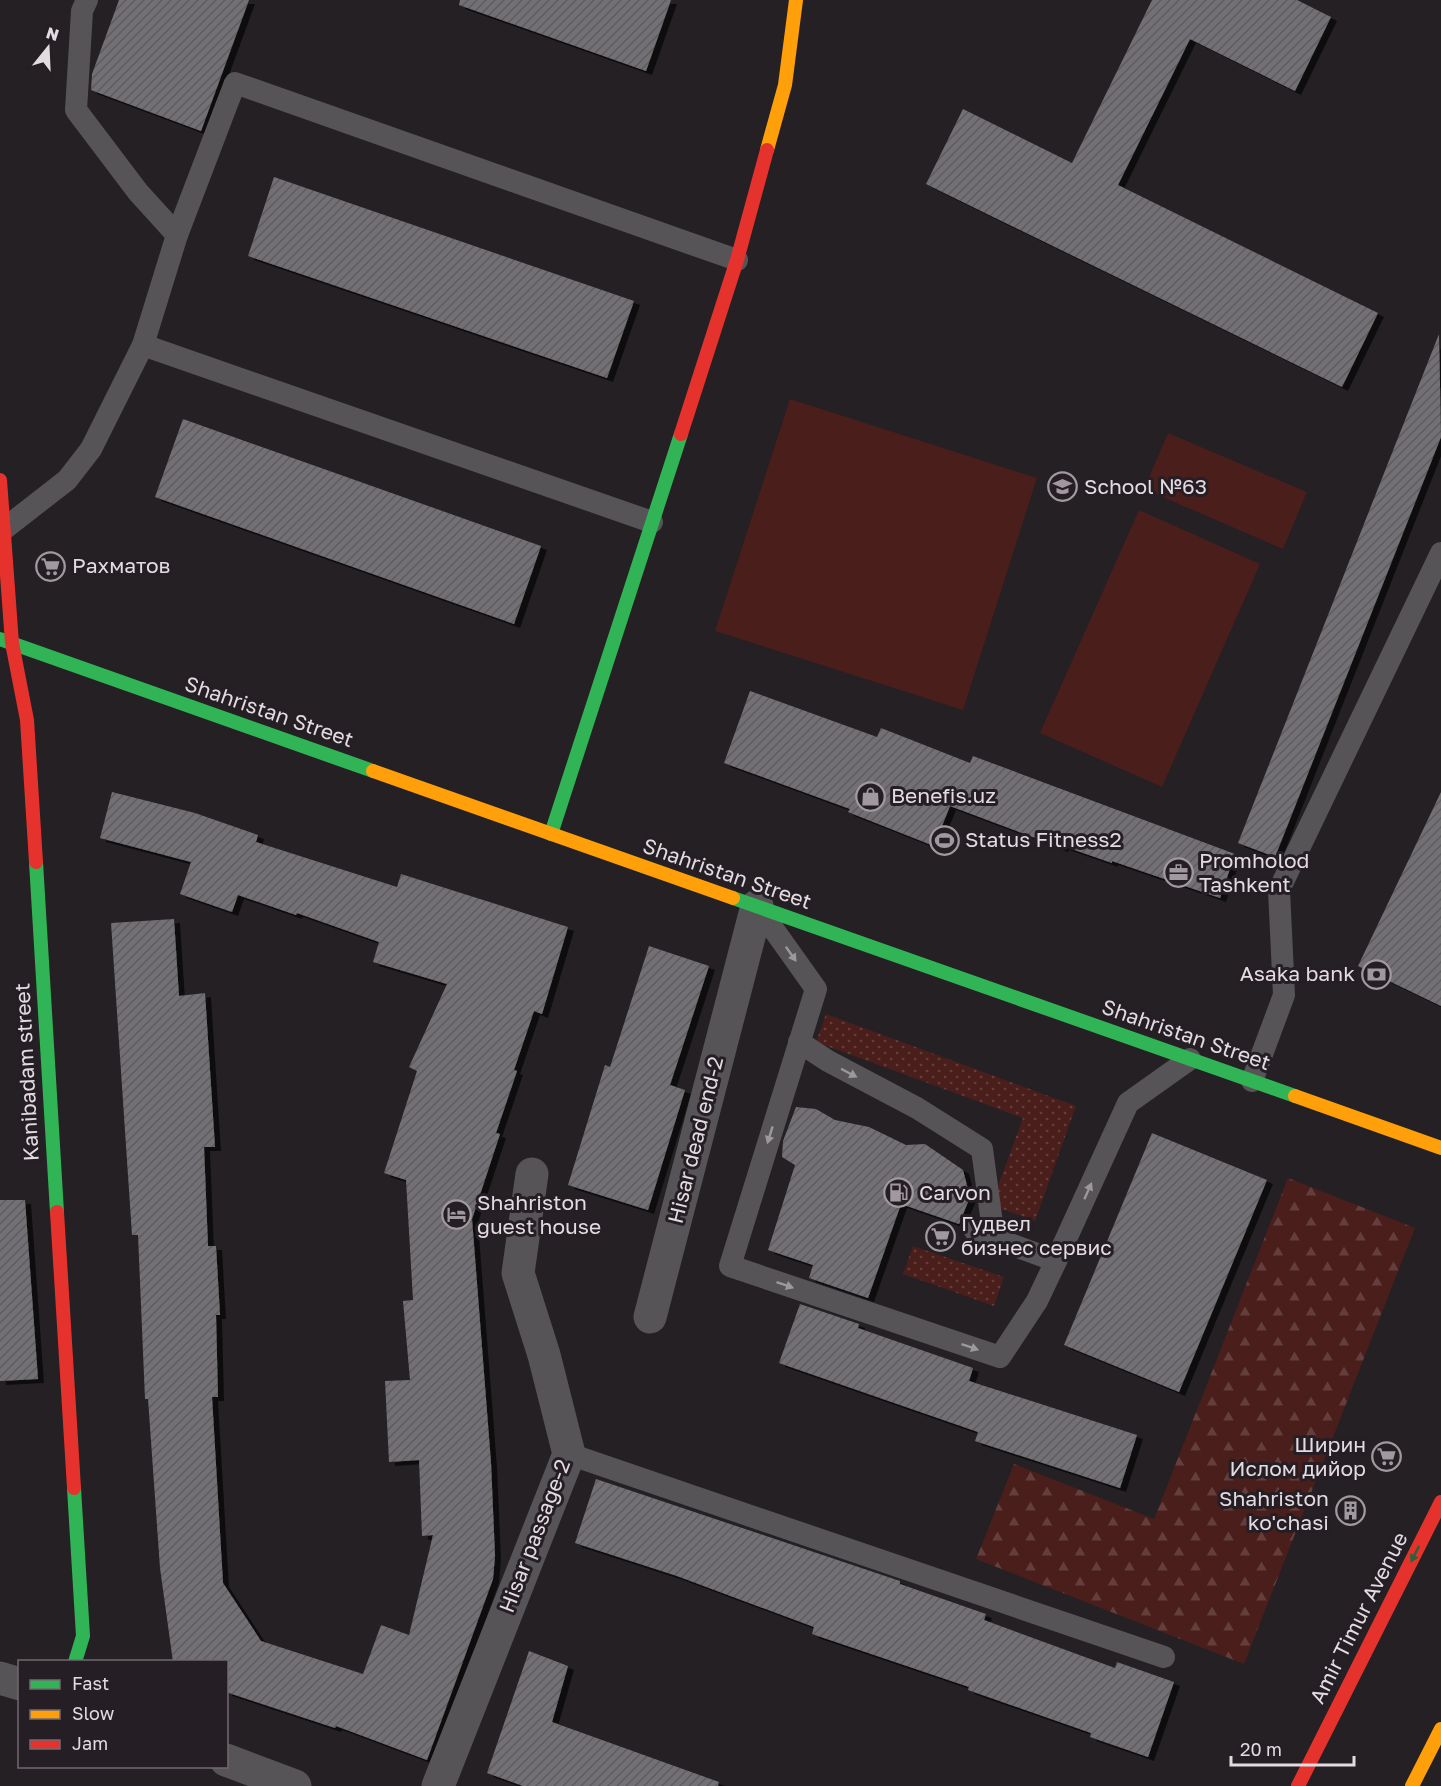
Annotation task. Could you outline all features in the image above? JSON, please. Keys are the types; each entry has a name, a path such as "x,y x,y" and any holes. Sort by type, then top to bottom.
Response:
{"street":[{"path":"551,834 737,260 785,85 796,0"},
{"name":"Kanibadam street","path":"0,480 4,530 6,641 27,720 31,779 83,1636 76,1660"},
{"name":"Shahristan Street","path":"6,641 1441,1148"},
{"name":"Hisar dead end-2","path":"650,1317 741,962 758,906"},
{"name":"Hisar passage-2","path":"438,1786 569,1454 544,1355 518,1273 532,1174"},
{"name":"Amir Timur Avenue","path":"1298,1786 1441,1502"},
{"path":"0,1678 18,1683"},
{"path":"1412,1786 1441,1729"},
{"path":"228,1761 295,1786"}],"lane":[{"path":"87,0 82,12 76,110 138,192 177,235"},
{"path":"4,530 67,480 91,449 142,345 177,235 235,83 737,260"},
{"path":"142,345 652,522"},
{"path":"1252,1081 1284,995 1279,890 1441,553"},
{"path":"758,906 816,989 799,1042 766,1170 730,1266 1000,1356 1036,1301 1128,1102 1190,1059"},
{"path":"799,1042 828,1061 917,1108 982,1149 984,1235 1056,1261"},
{"path":"569,1454 1164,1657"}],"green space":[{"path":"790,399 1037,478 963,710 715,631"},
{"path":"1168,433 1307,492 1283,549 1144,489"},
{"path":"1139,510 1260,564 1162,787 1040,733"},
{"path":"826,1014 1076,1106 1035,1221 991,1205 1023,1118 816,1042"},
{"path":"1288,1178 1415,1228 1244,1664 976,1559 1014,1464 1154,1519"},
{"path":"913,1246 1004,1277 994,1306 903,1274"}],"building":[{"path":"119,0 249,0 201,131 91,90 92,74"},
{"path":"460,0 671,0 646,71 459,5"},
{"path":"1152,0 1297,0 1331,17 1295,91 1190,39 1118,185 1378,313 1342,387 926,184 963,109 1072,163"},
{"path":"274,177 634,301 607,378 248,256"},
{"path":"1439,334 1441,437 1275,857 1238,843"},
{"path":"183,419 541,546 514,624 155,497"},
{"path":"750,691 877,737 881,728 970,763 973,756 1235,854 1220,898 1112,861 1112,863 1063,846 1062,848 950,806 934,846 848,812 850,809 724,763"},
{"path":"112,792 195,813 258,835 256,842 397,887 401,874 568,927 542,1014 534,1011 514,1070 517,1071 496,1133 500,1134 472,1219 491,1463 495,1556 493,1579 427,1760 336,1726 335,1728 228,1693 228,1660 173,1660 160,1568 148,1399 145,1399 138,1235 132,1235 111,923 174,919 179,996 205,993 215,1147 204,1147 208,1246 216,1246 220,1315 216,1315 218,1397 212,1397 223,1583 261,1641 363,1674 381,1625 409,1635 433,1535 422,1536 419,1460 389,1462 385,1381 410,1380 403,1301 413,1300 406,1180 384,1173 417,1071 409,1067 447,984 373,962 379,942 297,913 296,915 238,895 232,912 180,894 191,862 100,838"},
{"path":"1441,792 1441,1006 1358,966"},
{"path":"649,946 709,966 670,1085 685,1090 648,1210 568,1185 605,1065 610,1067"},
{"name":"Carvon","path":"796,1107 816,1109 835,1120 869,1127 906,1145 925,1144 963,1170 970,1197 959,1224 901,1204 868,1298 809,1278 813,1265 768,1250 795,1165 782,1157 783,1141"},
{"path":"1152,1133 1267,1180 1179,1392 1064,1345"},
{"path":"0,1200 25,1200 38,1379 0,1381"},
{"path":"800,1304 859,1324 858,1328 973,1368 969,1381 1137,1435 1120,1488 975,1441 978,1432 779,1363"},
{"path":"596,1479 900,1581 900,1584 986,1614 984,1620 1115,1668 1117,1662 1174,1682 1148,1757 1090,1737 1091,1733 968,1690 969,1687 812,1634 814,1627 677,1576 575,1543"},
{"path":"529,1651 568,1666 552,1722 719,1782 718,1786 523,1786 487,1773"}],"traffic: fast":[{"path":"551,834 681,434"},
{"path":"0,639 373,771"},
{"path":"36,862 57,1212"},
{"path":"733,898 1295,1096"},
{"path":"74,1488 83,1636 76,1660"}],"traffic: slow":[{"path":"767,150 785,85 796,0"},
{"path":"373,771 733,898"},
{"path":"1295,1096 1441,1148"},
{"path":"1412,1786 1441,1729"}],"traffic: jam":[{"path":"681,434 737,260 767,150"},
{"path":"0,480 12,643 27,720 36,862"},
{"path":"57,1212 74,1488"},
{"path":"1298,1786 1441,1502"}],"place":[{"name":"School №63","path":"1063,487"},
{"name":"Рахматов","path":"51,566"},
{"name":"Benefis.uz","path":"870,796"},
{"name":"Status Fitness2","path":"944,840"},
{"name":"Promholod Tashkent","path":"1178,873"},
{"name":"Asaka bank","path":"1376,974"},
{"name":"Carvon","path":"898,1193"},
{"name":"Shahriston guest house","path":"456,1215"},
{"name":"Гудвел бизнес сервис","path":"940,1236"},
{"name":"Ширин Ислом дийор","path":"1387,1457"},
{"name":"Shahriston ko'chasi","path":"1350,1511"}]}
